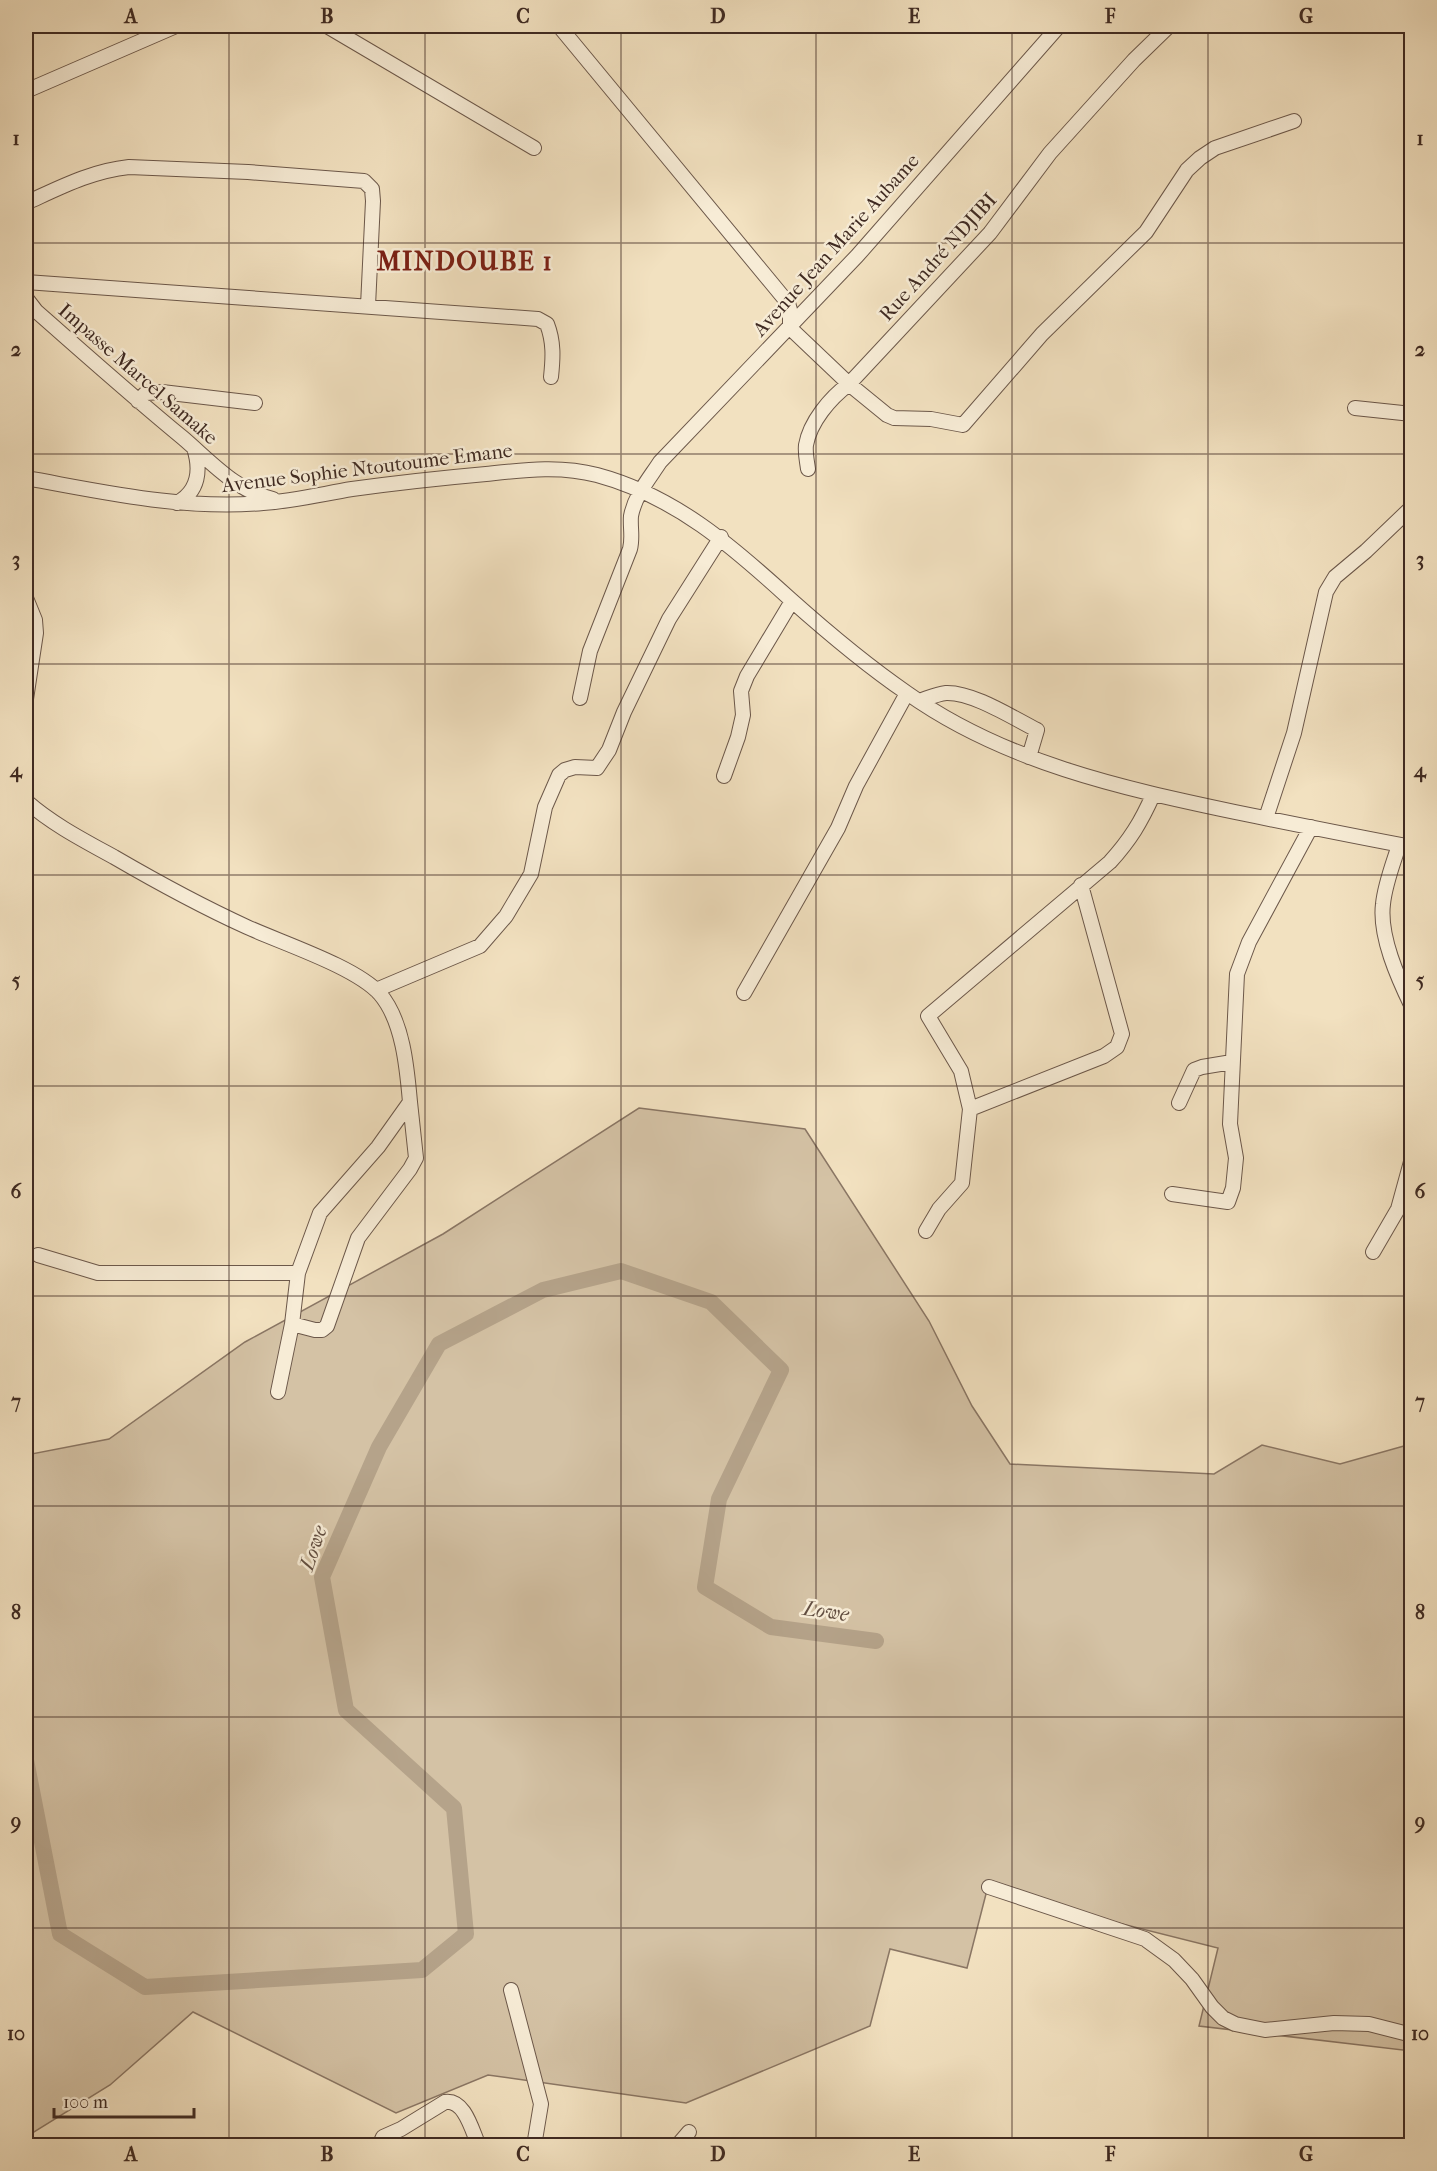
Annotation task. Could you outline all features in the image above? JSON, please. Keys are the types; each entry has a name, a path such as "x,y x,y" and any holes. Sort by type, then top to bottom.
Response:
{"street":[{"path":"26,91 176,26"},
{"path":"327,26 534,148"},
{"path":"559,26 788,303 790,326 849,384 881,411 894,418 931,419 963,425 1042,334 1146,232 1186,170 1215,148 1294,121"},
{"name":"Avenue Jean Marie Aubame","path":"580,698 590,651 630,549 631,519 641,490 660,462 857,256 1059,26"},
{"name":"Rue André NDJIBI","path":"808,469 806,448 812,428 835,394 849,384 990,233 1050,153 1134,60 1169,26"},
{"path":"26,203 86,176 110,169 248,172 364,181 372,189 373,201 368,306"},
{"path":"26,282 538,319 547,324 551,336 553,362 551,377"},
{"name":"Impasse Marcel Samake","path":"26,298 36,310 227,478 258,495 283,501"},
{"path":"788,303 811,304"},
{"path":"138,401 146,393 162,392 255,403"},
{"path":"1355,408 1412,414"},
{"path":"177,503 190,493 198,477 198,460 194,448"},
{"name":"Avenue Sophie Ntoutoume Emane","path":"26,478 177,503 226,505 283,501 396,483 528,469 578,471 641,490 721,537 792,601 906,693 966,729 1029,757 1084,777 1153,795 1405,846"},
{"path":"226,505 231,495 227,478"},
{"path":"1266,818 1294,733 1326,592 1335,577 1412,507"},
{"path":"376,990 480,946 506,916 531,874 545,807 556,781 565,770 575,767 597,768 609,750 624,712 669,619 721,537"},
{"path":"26,598 35,620 36,633 26,699"},
{"path":"724,776 743,715 741,691 747,676 792,601"},
{"path":"744,993 838,828 865,768 906,693"},
{"path":"919,701 942,693 952,693 989,706 1037,730 1029,757"},
{"path":"926,1231 939,1209 962,1182 970,1109 961,1071 928,1017 1110,862 1129,841 1142,820 1153,795"},
{"path":"26,801 38,812 81,839 140,872 245,926 341,968 369,983 386,1004 400,1038 406,1064 416,1158 358,1238 327,1326 322,1330 315,1330 292,1324"},
{"path":"1172,1194 1228,1202 1233,1188 1236,1158 1230,1124 1237,974 1249,942 1311,827"},
{"path":"1405,846 1383,902 1382,920 1385,937 1412,1007"},
{"path":"970,1109 1104,1056 1118,1047 1122,1034 1081,885"},
{"path":"1179,1103 1194,1070 1232,1062"},
{"path":"278,1392 292,1324 298,1273 320,1213 378,1147 410,1102"},
{"path":"1373,1252 1398,1209 1412,1158"},
{"path":"38,1255 98,1273 298,1273"},
{"path":"989,1887 1145,1939 1174,1960 1192,1979 1212,2007 1223,2018 1235,2024 1265,2031 1334,2023 1369,2024 1412,2035"},
{"path":"511,1990 541,2104 534,2145"},
{"path":"379,2145 383,2137 401,2129 445,2102 451,2101 459,2105 479,2145"},
{"path":"677,2145 689,2132"}],"shaded area":[{"path":"639,1108 805,1129 929,1321 972,1406 1010,1464 1214,1474 1262,1445 1340,1464 1411,1444 1411,2051 1199,2026 1218,1948 987,1890 967,1968 890,1949 870,2026 686,2103 488,2075 396,2113 193,2012 110,2085 26,2137 26,1455 109,1439 245,1342 443,1234"}],"waterway":[{"name":"Lowe","path":"26,1760 60,1934 145,1987 422,1970 466,1934 454,1808 346,1710 322,1577 379,1447 439,1344 543,1290 621,1271 711,1302 781,1370 719,1499 705,1587 771,1627 876,1641"}],"district":[{"name":"MINDOUBE 1","path":"465,261"}]}
